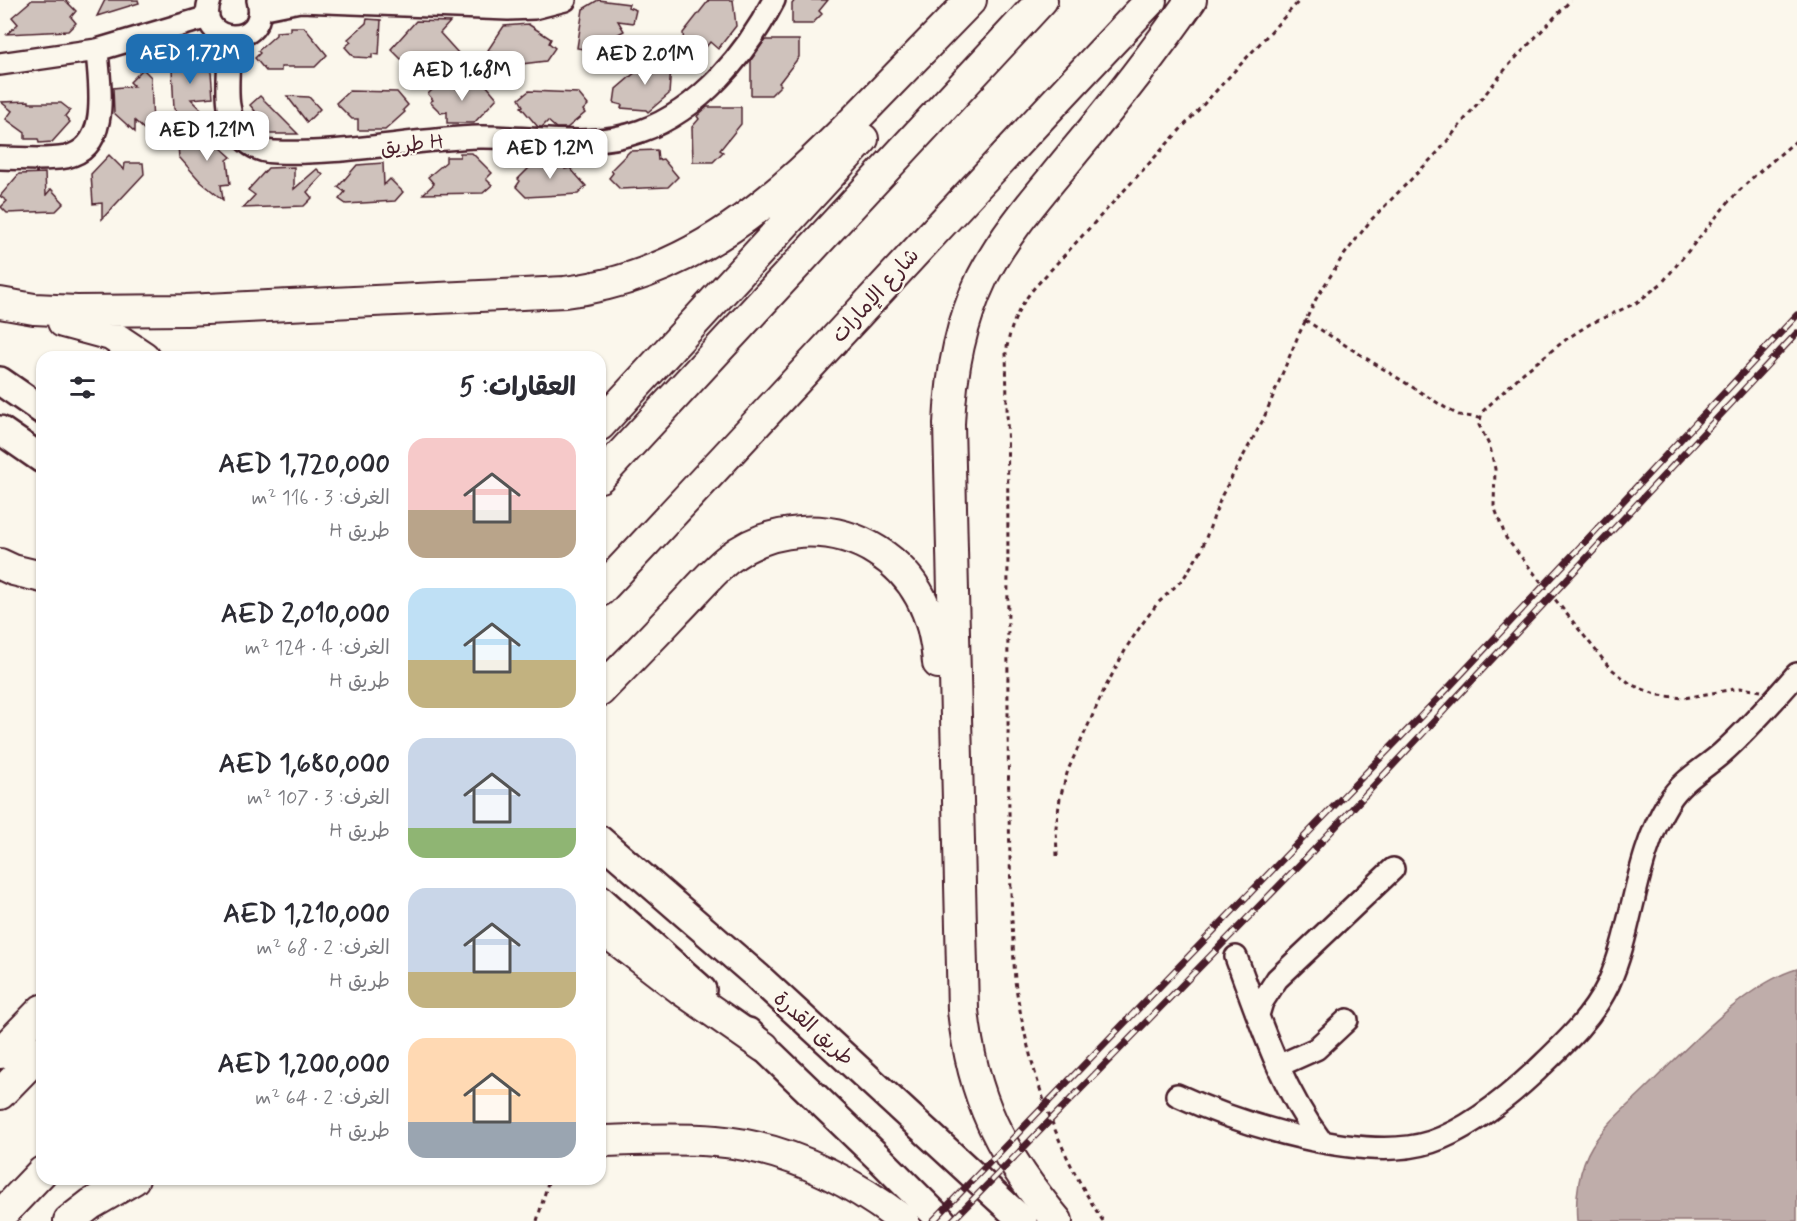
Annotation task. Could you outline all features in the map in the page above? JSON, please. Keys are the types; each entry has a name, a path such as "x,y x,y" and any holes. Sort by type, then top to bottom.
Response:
{"highway":[{"path":"0,303 34,309 76,311 186,310 566,292 612,285 683,258 754,213 826,148 971,0"},
{"path":"606,418 784,224 995,0"},
{"path":"606,471 1042,0"},
{"name":"شارع الإمارات","path":"606,585 748,434 977,183 1151,0"},
{"path":"1057,1221 1028,1186 1003,1146 975,1080 963,1010 948,424 950,394 961,335 982,279 1013,227 1124,91 1191,0"},
{"path":"0,314 28,324 83,335 116,351"},
{"path":"0,314 97,329 125,342 136,351"},
{"path":"606,685 712,575 745,548 775,536 807,531 828,533 868,546 902,571 916,588 933,627 938,669 942,844 946,872 960,906"},
{"path":"0,552 36,564"},
{"path":"0,564 36,576"},
{"path":"606,932 682,990 764,1047"},
{"path":"0,1053 36,1016"},
{"path":"0,1094 36,1057"},
{"path":"606,1133 645,1140"},
{"path":"606,1141 717,1141 758,1148 798,1159 844,1180 871,1196 904,1221"},
{"path":"0,1216 36,1178"},
{"path":"69,1221 91,1204 124,1185"}],"main road":[{"path":"0,381 36,406"},
{"path":"0,430 36,455"},
{"name":"طريق القدرة","path":"606,845 757,976 1023,1221"},
{"path":"606,904 764,1047 942,1221"}],"street":[{"path":"0,64 97,50 209,9 212,26 220,34 230,37 242,36 252,30 258,20 259,4 300,1 534,8 565,0"},
{"name":"طريق H","path":"230,37 230,116 236,129 246,141 258,149 280,152 352,150 480,137 558,141 599,140 641,131 679,112 716,80 747,44 774,0"},
{"path":"0,158 68,157 87,145 98,127 100,106 97,50"},
{"path":"1176,1095 1232,1119 1321,1141 1383,1147 1431,1142 1471,1121 1509,1094 1574,1034 1594,1010 1609,983 1640,869 1669,800 1685,781 1737,739 1797,674"},
{"path":"1258,1015 1262,1002 1277,979 1393,868"},
{"path":"1236,957 1294,1101 1321,1141"},
{"path":"1278,1066 1316,1049 1347,1020"}],"path":[{"path":"1103,1221 1073,1172 1048,1115 1024,1034 1014,981 1006,601 1009,501 1006,353 1008,338 1018,311 1035,287 1300,0"},
{"path":"1057,856 1056,827 1060,798 1068,770 1104,690 1142,624 1183,579 1201,551 1222,495 1263,420 1305,320 1341,259 1371,220 1439,151 1501,74 1571,0"},
{"path":"1775,698 1758,690 1740,688 1697,698 1671,698 1632,685 1609,667 1500,528 1494,506 1494,458 1481,432 1480,418 1482,412 1502,392 1560,343 1590,324 1636,303 1662,283 1730,200 1758,172 1797,140"},
{"path":"1305,320 1449,410 1459,415 1480,418"},
{"path":"537,1221 547,1185"}],"shaded area":[{"path":"1797,969 1797,1221 1577,1221 1577,1192 1581,1173 1592,1146 1604,1130 1717,1019 1757,988"}],"building":[{"path":"32,0 65,0 76,11 71,17 76,23 68,31 7,34 18,24 12,17"},
{"path":"105,0 138,0 139,3 97,16"},
{"path":"598,0 629,4 628,7 636,10 633,23 618,21 624,31 589,50 577,48 583,9"},
{"path":"709,0 733,0 736,26 718,49 710,42 706,47 691,49 691,46 684,46 683,33"},
{"path":"795,0 828,0 819,11 822,14 812,24 792,24 792,4"},
{"path":"367,19 381,20 379,55 372,54 372,58 354,57 345,47 351,42 348,39 366,23"},
{"path":"416,21 450,22 440,33 459,54 452,61 401,59 391,49"},
{"path":"528,24 551,39 549,43 555,48 546,61 496,67 486,59 491,52 488,50 504,26"},
{"path":"290,27 304,27 327,55 315,67 281,67 281,71 266,71 255,58 260,53 258,51 276,35 276,32 290,31"},
{"path":"765,40 799,40 799,57 779,83 781,85 771,95 751,95 751,60"},
{"path":"171,49 183,60 189,53 211,72 213,97 191,99 201,109 189,123 174,109"},
{"path":"652,58 668,60 668,67 671,67 669,94 648,112 621,108 622,105 614,103 616,89"},
{"path":"143,69 151,77 153,126 147,132 135,121 135,132 114,113 113,88 134,86 130,82"},
{"path":"438,84 486,85 497,98 474,123 447,123 447,112 441,113 430,102 433,100 428,94"},
{"path":"349,91 397,92 408,105 403,110 405,112 385,130 358,130 358,119 352,119 336,103"},
{"path":"529,91 578,93 588,105 583,110 585,113 567,128 556,128 548,121 542,127 538,127 521,107 523,106 519,99"},
{"path":"260,96 298,134 269,134 269,123 263,124 253,113 255,111 250,105"},
{"path":"287,96 309,97 320,109 307,122"},
{"path":"29,101 29,103 61,103 70,110 65,116 70,122 52,142 39,143 38,139 25,139 25,133 6,119 12,111 1,102"},
{"path":"707,107 741,107 741,124 720,150 723,152 713,162 693,162 692,127 699,119 697,116"},
{"path":"214,136 224,144 221,148 231,157 227,160 230,184 221,185 223,200 201,182 179,157 178,146 186,146 186,138"},
{"path":"657,150 658,160 663,159 678,177 668,187 620,189 609,178 613,173 611,170 630,151"},
{"path":"460,153 472,153 492,173 486,179 492,185 483,193 423,194 434,184 428,177 446,162 446,157 460,157"},
{"path":"109,155 124,170 125,163 143,163 144,174 102,219 102,203 93,204 91,174"},
{"path":"561,158 565,162 565,169 570,168 586,186 578,194 526,197 516,187 520,181 518,179 537,160"},
{"path":"383,163 384,185 390,179 403,192 395,201 346,204 339,199 345,192 338,187 357,165"},
{"path":"294,167 294,189 317,169 323,175 307,192 312,198 304,206 243,208 255,195 248,190 268,168"},
{"path":"45,173 46,195 51,189 64,203 56,211 7,213 1,207 7,201 0,196 19,174"}],"railway":[{"path":"933,1221 1451,685 1797,315"},
{"path":"952,1221 1309,855 1797,333"}]}
